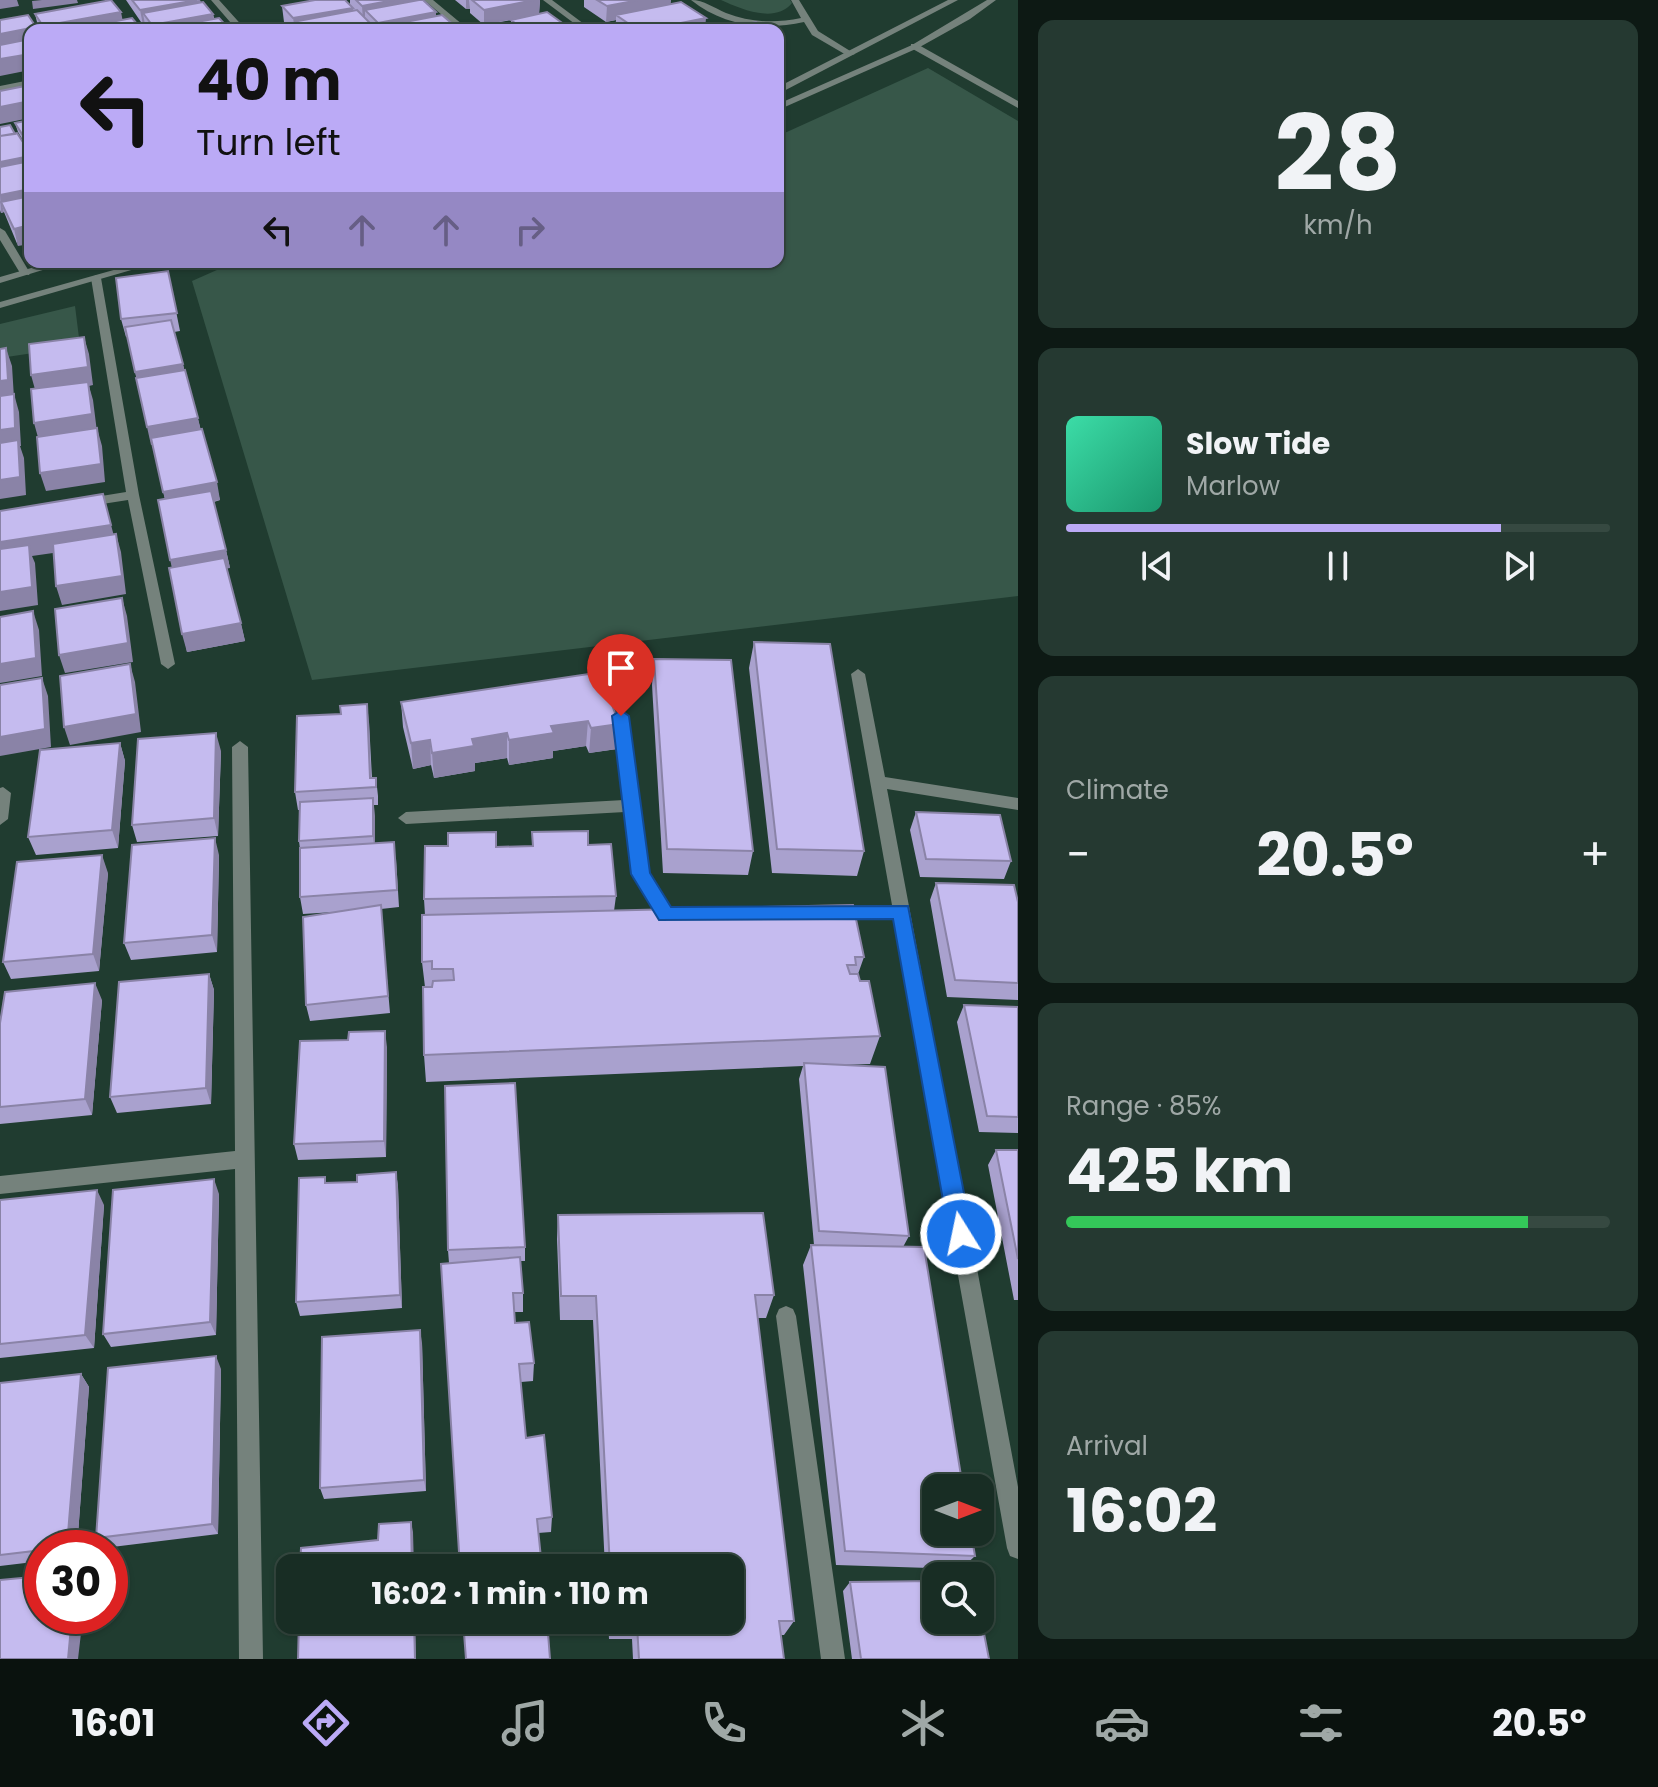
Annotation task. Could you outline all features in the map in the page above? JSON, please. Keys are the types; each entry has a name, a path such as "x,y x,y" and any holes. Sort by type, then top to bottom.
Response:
{"street":[{"path":"215,0 237,24"},
{"path":"428,0 458,24"},
{"path":"547,0 580,24"},
{"path":"695,0 722,17 750,23 777,24 806,19"},
{"path":"795,0 815,33 851,54"},
{"path":"784,88 954,0"},
{"path":"784,104 873,67 969,17 992,0"},
{"path":"914,46 1018,105"},
{"path":"0,89 24,84"},
{"path":"0,231 25,273"},
{"path":"0,280 43,268"},
{"path":"0,305 132,268"},
{"path":"96,278 133,495 168,664"},
{"path":"74,504 133,495"},
{"path":"858,674 1018,1548"},
{"path":"621,716 641,874 665,915 697,914"},
{"path":"240,747 251,1659"},
{"path":"878,782 1018,804"},
{"path":"0,819 3,793"},
{"path":"406,818 632,806"},
{"path":"823,913 902,912"},
{"path":"0,1185 245,1159"},
{"path":"786,1316 833,1659"}],"green space":[{"path":"721,0 790,0 792,3 777,13 767,14"},
{"path":"928,68 1018,121 1018,596 312,680 192,281 221,268 784,268 784,133"},
{"path":"75,306 80,346 0,358 0,324"}],"building":[{"path":"111,0 121,12 54,24 42,24 35,14"},
{"path":"132,0 197,0 140,10"},
{"path":"315,0 345,0 353,8 293,18 282,6"},
{"path":"356,0 394,0 362,6"},
{"path":"419,0 436,12 378,23 365,10"},
{"path":"472,0 534,0 484,10"},
{"path":"597,0 639,0 607,6"},
{"path":"203,2 213,14 151,24 143,13"},
{"path":"681,2 706,18 676,24 629,24 616,15"},
{"path":"357,10 370,23 301,24 298,21"},
{"path":"547,12 564,24 516,24 511,20"},
{"path":"28,15 34,24 24,24 24,29 0,34 0,20"},
{"path":"442,15 452,24 395,24"},
{"path":"132,18 137,24 100,24"},
{"path":"219,18 224,24 186,24"},
{"path":"24,40 24,55 0,59 0,45"},
{"path":"24,86 24,102 0,107 0,91"},
{"path":"24,121 24,134 22,134 15,123"},
{"path":"10,125 15,134 0,136 0,127"},
{"path":"17,133 24,144 24,157 0,162 0,136"},
{"path":"24,162 24,190 0,195 0,167"},
{"path":"24,197 24,226 14,229 1,202"},
{"path":"168,271 177,313 121,319 116,278"},
{"path":"171,320 183,364 135,372 125,327"},
{"path":"84,337 88,367 31,375 29,344"},
{"path":"6,348 8,380 0,381 0,349"},
{"path":"185,370 198,418 147,427 136,378"},
{"path":"88,382 92,414 34,423 31,389"},
{"path":"14,394 15,428 0,430 0,396"},
{"path":"97,428 101,464 40,473 37,437"},
{"path":"202,429 217,482 163,492 151,438"},
{"path":"18,440 20,477 0,480 0,443"},
{"path":"211,491 226,550 170,560 158,500"},
{"path":"103,494 111,525 0,542 0,511"},
{"path":"116,534 122,576 56,586 53,544"},
{"path":"29,545 32,587 0,592 0,549"},
{"path":"224,558 241,623 182,634 169,568"},
{"path":"122,598 128,643 59,655 55,609"},
{"path":"33,611 36,658 0,664 0,617"},
{"path":"754,642 830,644 864,851 777,849"},
{"path":"654,659 731,660 753,851 667,849"},
{"path":"130,664 136,714 64,727 60,676"},
{"path":"595,673 604,695 608,694 619,724 591,728 588,721 551,726 554,733 509,740 507,733 472,739 474,746 432,753 430,740 411,743 401,702"},
{"path":"42,678 45,729 0,737 0,685"},
{"path":"367,704 370,778 376,778 376,787 295,792 297,716 341,714 340,706"},
{"path":"216,733 214,818 132,825 138,739"},
{"path":"120,743 112,830 28,837 40,750"},
{"path":"373,798 373,836 299,841 300,802"},
{"path":"916,812 1000,815 1011,861 926,859"},
{"path":"588,831 588,845 611,844 616,896 424,899 425,846 448,846 448,833 496,832 496,847 533,846 532,832"},
{"path":"215,838 212,935 124,943 132,845"},
{"path":"394,842 397,890 300,897 300,848"},
{"path":"102,855 93,954 3,962 17,862"},
{"path":"936,883 1014,885 1018,902 1018,983 955,980"},
{"path":"381,905 388,996 306,1005 303,917"},
{"path":"853,905 864,957 855,957 856,965 847,965 850,974 858,974 860,981 869,981 880,1036 424,1055 423,987 432,987 433,981 454,980 453,969 432,969 432,961 422,962 422,915"},
{"path":"209,974 206,1088 110,1097 119,982"},
{"path":"95,983 85,1099 0,1107 0,1023 5,992"},
{"path":"964,1005 1018,1007 1018,1117 987,1116"},
{"path":"385,1031 384,1141 294,1144 300,1041 348,1040 349,1032"},
{"path":"804,1063 885,1067 909,1236 819,1231"},
{"path":"515,1083 525,1247 448,1250 445,1086"},
{"path":"996,1150 1018,1150 1018,1259"},
{"path":"396,1172 400,1295 296,1302 299,1178 325,1177 325,1183 357,1182 357,1175"},
{"path":"214,1179 210,1322 103,1334 113,1190"},
{"path":"97,1190 85,1335 0,1344 0,1200"},
{"path":"763,1213 774,1295 755,1295 794,1621 779,1621 784,1659 639,1659 638,1634 744,1634 744,1554 609,1554 596,1296 561,1296 558,1215"},
{"path":"811,1245 924,1247 961,1474 922,1474 922,1546 973,1546 975,1556 845,1551"},
{"path":"520,1257 523,1293 513,1293 515,1323 529,1322 534,1363 519,1364 526,1438 544,1435 552,1517 537,1519 541,1554 459,1554 441,1264"},
{"path":"420,1330 424,1480 320,1488 322,1337"},
{"path":"216,1356 212,1524 128,1534 128,1530 97,1530 108,1368"},
{"path":"81,1374 68,1530 24,1530 24,1552 0,1555 0,1383"},
{"path":"411,1522 412,1554 301,1554 301,1548 378,1540 379,1524"},
{"path":"24,1578 24,1634 70,1634 68,1659 0,1659 0,1580"},
{"path":"922,1581 922,1634 984,1634 989,1659 861,1659 850,1582"},
{"path":"299,1634 414,1634 415,1659 298,1659"},
{"path":"464,1634 548,1634 550,1659 466,1659"}],"route":[{"path":"621,716 641,874 665,915 902,912 961,1234"}]}
